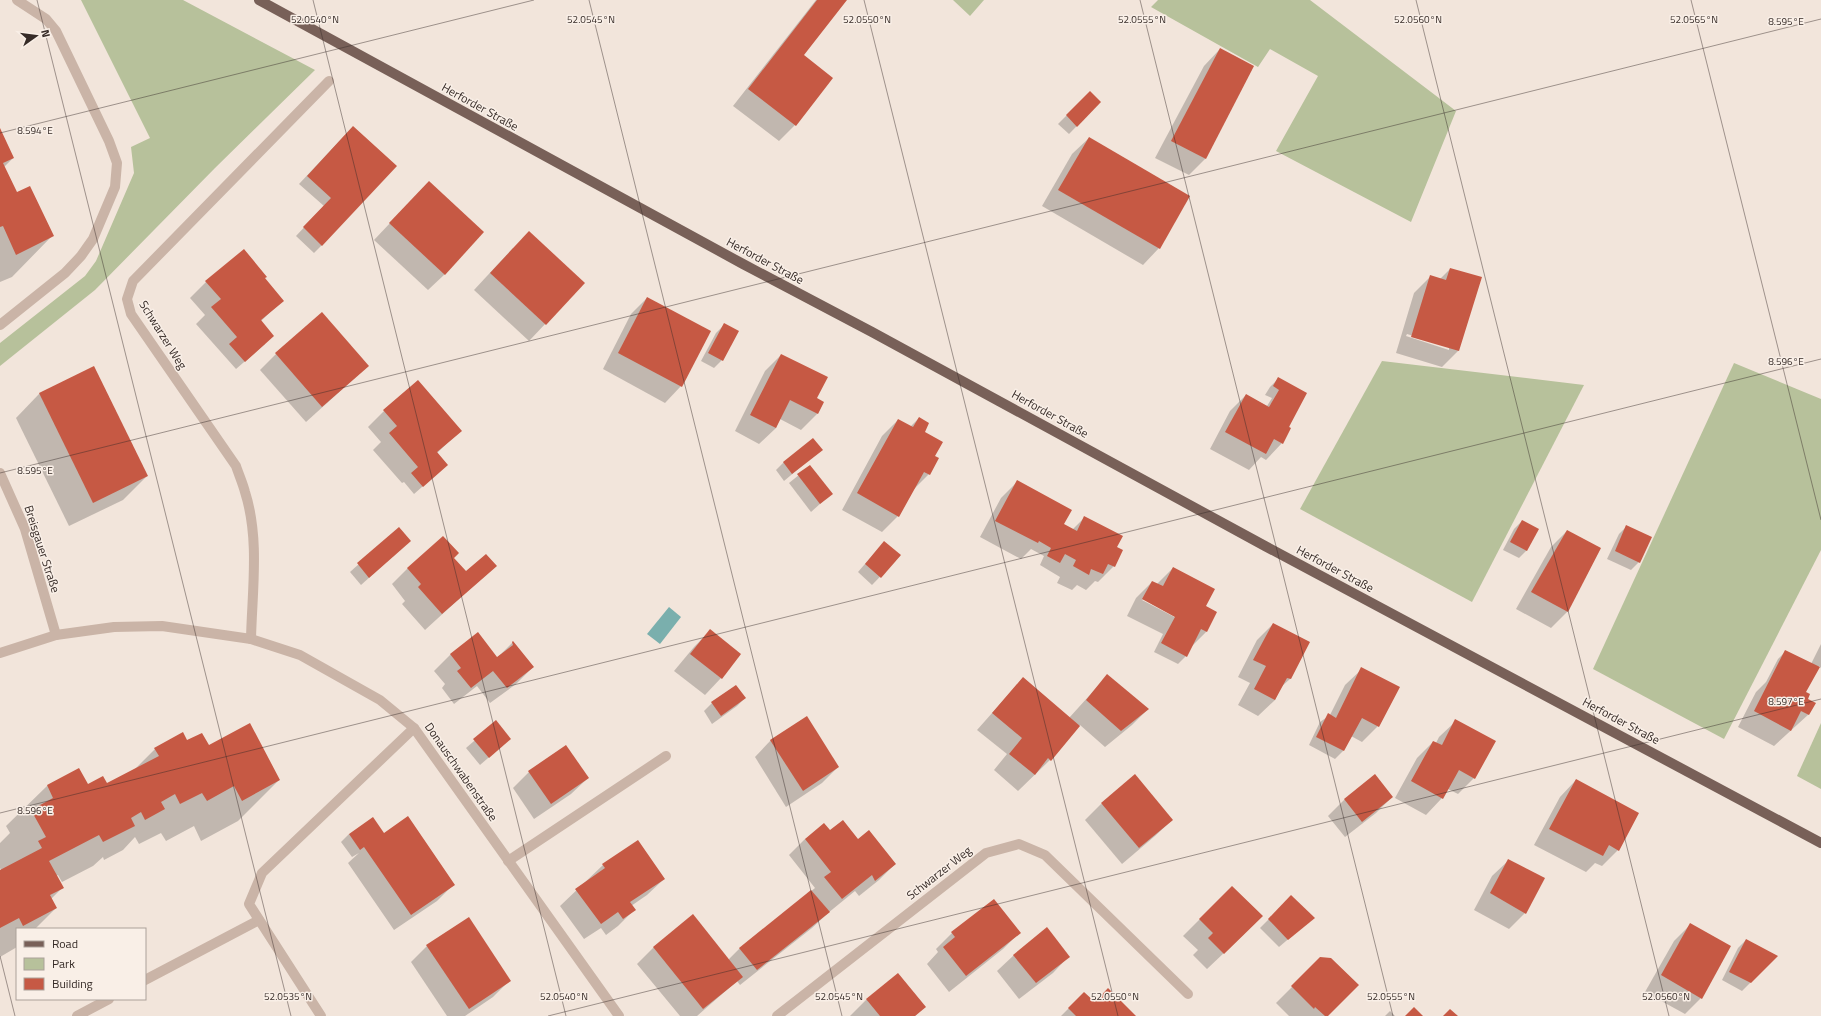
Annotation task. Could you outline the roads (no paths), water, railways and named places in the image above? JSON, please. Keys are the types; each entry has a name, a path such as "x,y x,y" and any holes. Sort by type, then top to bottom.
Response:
{"main road":[{"name":"Herforder Straße","path":"263,2 729,257 886,340 1258,543 1821,843"}],"street":[{"path":"0,325 65,273 81,256 93,239 115,187 117,163 110,141 56,31 46,19 17,0"},
{"name":"Schwarzer Weg","path":"251,639 253,560 251,521 246,493 236,466 132,314 127,299 133,281 329,81"},
{"name":"Breisgauer Straße","path":"0,473 25,529 56,635"},
{"name":"Donauschwabenstraße","path":"0,653 56,635 114,627 162,626 251,639 300,655 380,700 414,728 619,1016"},
{"path":"321,1016 250,904 262,873 414,728"},
{"path":"508,861 666,756"},
{"name":"Schwarzer Weg","path":"778,1016 986,853 1019,844 1045,855 1188,994"},
{"path":"146,979 259,920"},
{"path":"77,1016 107,1000"}],"water":[{"path":"669,607 681,617 660,644 647,634"}]}
